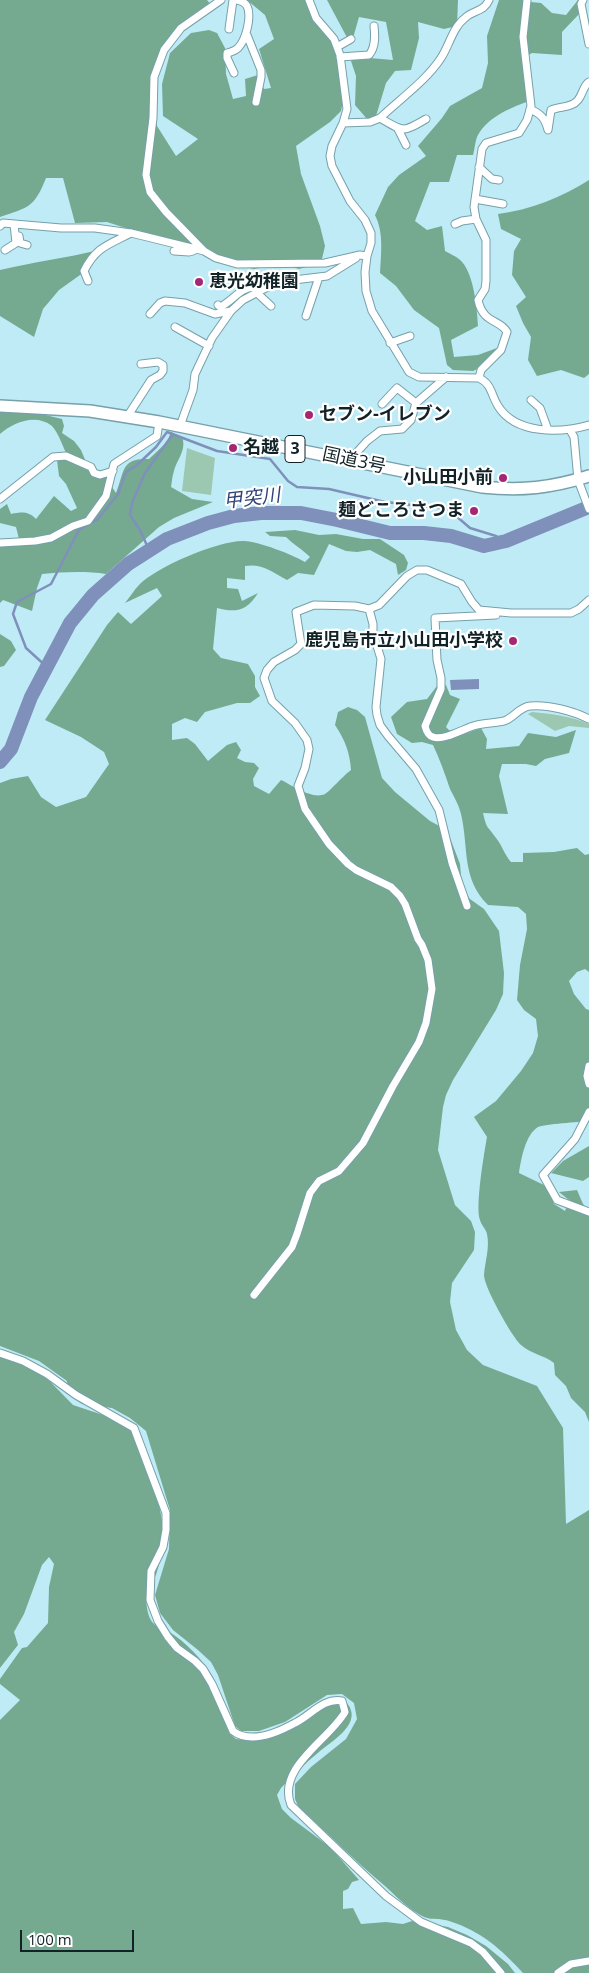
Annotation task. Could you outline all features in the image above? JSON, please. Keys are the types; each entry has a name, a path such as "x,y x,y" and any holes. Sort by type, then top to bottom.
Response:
{"highway":[{"name":"国道3号","path":"0,406 69,410 159,422 455,482 503,489 545,488 583,478"}],"street":[{"path":"222,0 180,28 164,50 154,77 153,118 146,175 150,192 166,212 204,251 216,258 237,264 325,263 363,255"},
{"path":"228,29 235,0 245,3 248,7 247,35 261,70 256,102"},
{"path":"180,426 193,390 195,374 216,331 231,311 257,291 277,282 327,276 363,255 371,243 371,233 365,220 350,201 332,166 330,156 332,146 343,123 347,109 340,57 334,39 316,18 309,0"},
{"path":"343,123 370,122 380,118 427,76 441,59 460,23 466,16 480,10 489,0"},
{"path":"479,378 481,370 502,350 507,332 505,327 486,316 480,308 478,300 485,289 486,281 486,240 476,219 474,207 479,167 482,149 486,143 519,133 527,120 530,109 523,38 527,0"},
{"path":"581,2 589,44"},
{"path":"340,57 369,55 372,52 375,38 374,26"},
{"path":"234,73 227,58 227,53 238,49 247,35"},
{"path":"337,47 350,39"},
{"path":"530,109 540,113 545,119 548,130 551,110 557,107 572,105 579,100 586,84 589,82"},
{"path":"380,118 398,129 406,146"},
{"path":"398,129 412,128 426,119"},
{"path":"479,167 492,179 499,180"},
{"path":"475,199 503,204"},
{"path":"455,224 476,219"},
{"path":"0,226 16,224 61,228 95,228 131,233 204,251"},
{"path":"16,224 20,243 27,245"},
{"path":"5,250 16,242 16,224"},
{"path":"88,281 84,271 91,257 101,248 131,233"},
{"path":"174,251 189,252 196,250"},
{"path":"363,255 366,291 372,311 409,372 419,377 479,378 490,385 496,404 501,411 515,421 533,429 570,430 589,425"},
{"path":"306,316 319,277"},
{"path":"218,305 220,307 225,305 247,287 255,286 257,291 271,306"},
{"path":"150,314 160,303 165,301 185,303 215,314 231,311"},
{"path":"175,327 209,346"},
{"path":"390,343 407,337 407,346"},
{"path":"127,417 151,380 164,371 163,365 158,362 141,364"},
{"path":"350,460 367,441 380,431 402,429 411,420 416,403 446,376"},
{"path":"382,404 398,388 416,403"},
{"path":"531,400 540,408 548,430"},
{"path":"543,415 544,404"},
{"path":"0,543 51,538 73,526 88,522 106,496 114,464 157,436 159,422"},
{"path":"570,430 574,437 583,478 583,493 589,509"},
{"path":"0,500 53,457 66,456 90,467 94,473 100,475 113,471"},
{"path":"254,1295 292,1246 310,1192 319,1181 339,1171 363,1143 419,1042 426,1023 432,989 428,960 400,896 391,887 356,870 348,864 329,844 305,809 298,786 309,749 307,740 295,723 272,702 264,678 267,670 274,662 296,650 301,644 296,612 314,605 355,606 369,609 379,605 406,576 416,570 427,570 461,584 479,610 511,613"},
{"path":"589,600 571,613 511,613 435,618 437,660 441,678 441,689 425,726 430,736 435,738 476,725 504,721 528,706 546,706 589,719"},
{"path":"369,609 373,633 381,659 376,707 380,725 416,768 439,810 452,863 467,906"},
{"path":"589,1066 587,1076 589,1084"},
{"path":"589,1112 575,1139 543,1175 557,1200 589,1212"},
{"path":"0,1353 23,1361 47,1374 76,1395 134,1428 166,1512 166,1530 163,1547 151,1571 150,1600 158,1621 168,1637 177,1648 196,1661 203,1669 212,1684 233,1731 239,1736 266,1735 295,1723 321,1705 336,1699 342,1701 345,1712 339,1722 294,1771 289,1783 287,1796 291,1805 386,1896 421,1922 471,1943 483,1952 501,1973"},
{"path":"558,1973 571,1964 589,1961"}],"green space":[{"path":"0,0 207,0 214,8 193,16 171,34 158,63 150,97 157,126 176,156 198,139 163,116 162,84 170,53 191,33 209,30 217,33 225,48 226,74 233,99 246,96 245,79 258,75 264,89 271,88 259,49 274,39 265,15 247,0 307,0 335,48 344,95 341,111 330,122 296,146 301,174 320,226 325,246 321,263 299,269 282,264 254,269 228,263 202,246 157,238 107,222 75,223 63,178 46,178 34,201 18,211 0,217"},
{"path":"327,0 458,0 457,26 444,29 418,22 419,38 411,70 395,71 386,83 376,116 367,119 355,105 356,76 351,61 358,57 393,60 386,22 359,17 351,45"},
{"path":"499,0 531,0 531,2 541,3 552,13 566,15 580,0 580,13 562,32 562,55 532,53 525,57 532,100 509,109 488,122 477,137 473,155 457,155 449,182 430,182 415,221 427,230 442,226 445,251 459,259 468,272 471,281 476,300 478,326 451,340 454,357 478,355 497,348 484,366 473,371 453,370 447,365 439,328 414,310 396,286 380,273 381,236 375,215 388,187 399,175 426,156 418,146 450,106 482,88 488,63 487,36"},
{"path":"589,180 589,374 584,378 561,370 537,376 528,360 531,337 516,306 526,297 512,275 514,251 521,239 501,229 498,214 545,202"},
{"path":"99,250 87,270 59,290 43,309 34,337 0,316 0,270"},
{"path":"0,411 37,413 62,419 64,426 62,433 74,441 81,450 86,462 104,475 116,493 125,467 133,461 149,459 167,442 171,432 182,437 183,446 173,473 171,487 192,499 213,502 174,518 159,527 106,574 74,572 42,574 32,611 3,600 0,603 0,546 19,546 19,539 16,527 0,523 0,509 7,504 11,514 25,513 36,519 54,496 71,511 77,508 66,484 59,476 57,460 67,455 52,426 39,420 24,421 11,426 0,434"},
{"path":"187,448 215,458 211,495 182,491"},
{"path":"295,530 319,535 336,534 363,539 380,539 404,555 408,563 406,570 398,575 396,564 370,550 346,551 329,544 314,575 298,573 287,580 267,569 251,565 245,566 245,580 227,578 227,588 238,589 242,601 258,593 250,604 240,609 217,608 213,649 221,658 248,664 255,676 255,687 260,696 250,703 237,703 205,712 197,722 185,718 172,724 172,740 187,738 195,744 208,761 227,745 236,742 241,750 237,758 245,762 254,763 259,768 253,779 254,786 269,794 281,780 308,794 320,795 327,793 351,770 346,747 335,725 338,712 348,707 357,710 365,717 382,778 395,792 430,821 447,830 460,864 462,887 470,899 484,909 499,931 504,973 503,994 496,1010 453,1080 443,1107 438,1150 455,1205 471,1221 475,1232 474,1250 452,1283 450,1302 456,1330 467,1350 483,1365 537,1386 563,1428 566,1524 589,1510 589,1973 523,1973 507,1956 471,1930 449,1921 422,1916 400,1900 298,1806 295,1799 295,1784 311,1767 346,1739 357,1719 354,1703 342,1694 327,1695 285,1722 259,1731 241,1731 235,1726 218,1675 211,1662 173,1630 160,1613 155,1595 169,1549 170,1510 146,1431 130,1418 112,1408 82,1404 66,1393 67,1381 39,1361 0,1346 0,783 28,776 41,797 56,807 86,797 109,764 104,752 81,737 45,720 107,625 118,612 131,624 162,596 157,588 125,603 147,578 188,556 219,545 244,541 275,549 305,562 310,557 286,537 270,536 265,532"},
{"path":"0,634 11,641 16,650 4,666 0,667"},
{"path":"446,685 450,695 460,699 446,727 456,737 481,728 487,739 486,749 519,746 528,733 556,737 576,730 569,753 545,759 536,766 502,764 499,776 508,814 483,813 485,822 511,862 523,862 523,853 554,852 577,848 585,855 589,854 589,972 585,969 577,972 569,981 574,994 586,1009 589,1010 589,1121 538,1127 527,1142 522,1155 519,1173 548,1187 554,1204 565,1211 569,1200 559,1192 577,1190 583,1204 589,1210 589,1422 585,1412 571,1398 566,1386 555,1375 554,1363 533,1353 517,1340 493,1300 485,1281 488,1239 481,1224 479,1204 480,1180 487,1137 474,1117 496,1101 521,1071 533,1053 538,1036 536,1019 524,1010 517,1000 520,965 527,929 526,914 518,907 488,905 479,895 467,862 460,811 433,745 422,742 412,743 397,734 391,717 407,702 427,699 437,686"},
{"path":"532,712 575,719 589,724 589,728 569,726 555,731 528,714"},
{"path":"589,1146 589,1177 583,1181 551,1173 563,1161"},
{"path":"0,1354 30,1361 73,1405 112,1418 141,1435 148,1456 151,1481 159,1504 163,1526 161,1558 156,1575 146,1590 148,1613 154,1624 181,1640 199,1657 209,1670 213,1677 229,1733 236,1739 256,1741 270,1737 326,1700 345,1701 350,1709 352,1716 345,1730 304,1765 281,1788 277,1795 282,1809 330,1847 359,1880 352,1882 348,1889 343,1891 343,1909 353,1908 361,1924 386,1922 403,1924 412,1921 448,1927 486,1946 508,1964 515,1973 0,1973 0,1720 20,1700 0,1684 0,1679 22,1648 27,1647 48,1623 49,1587 54,1564 49,1557 42,1565 24,1614 14,1632 18,1645 0,1668"}],"water":[{"path":"479,679 479,689 451,690 450,680"}],"waterway":[{"path":"48,668 26,648 13,614 17,602 51,584 79,530 98,519 118,494 126,472 137,465 156,447 167,432 217,451 270,459 288,481 297,487 329,489 385,502 448,509 470,528 506,541"},
{"path":"149,550 140,530 130,515 132,503 145,473 173,434"},
{"name":"甲突川","path":"0,762 11,749 31,697 70,623 93,595 128,564 167,539 208,523 234,516 261,513 301,513 390,533 424,533 451,536 484,546 506,541 589,507"}],"place":[{"name":"恵光幼稚園","path":"199,282"},
{"name":"セブン-イレブン","path":"309,415"},
{"name":"名越","path":"233,448"},
{"name":"小山田小前","path":"503,478"},
{"name":"麺どころさつま","path":"474,511"},
{"name":"鹿児島市立小山田小学校","path":"513,641"}]}
